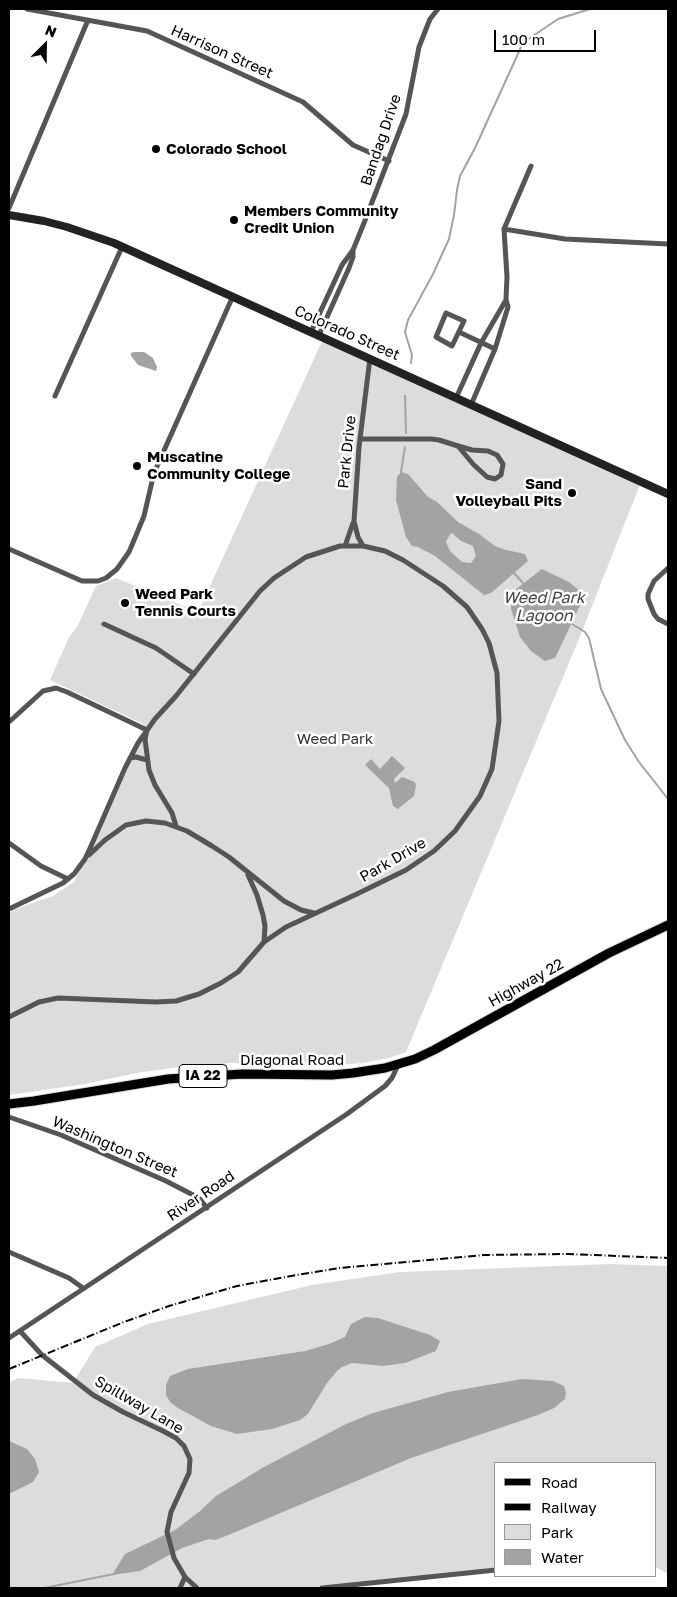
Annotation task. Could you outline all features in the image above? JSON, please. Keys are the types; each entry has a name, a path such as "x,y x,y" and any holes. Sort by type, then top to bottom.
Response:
{"main road":[{"name":"Highway 22","path":"398,1064 434,1050 609,952 668,925"},
{"name":"Diagonal Road","path":"9,1104 168,1079 242,1074 353,1074 398,1064"}],"street":[{"name":"Harrison Street","path":"27,9 147,32 303,102 353,145 389,161"},
{"name":"Bandag Drive","path":"315,334 342,265 353,250 389,161 406,114 419,47 430,19 438,9"},
{"path":"9,208 88,20"},
{"path":"471,405 495,349 508,306 506,299 507,277 504,229 531,166"},
{"name":"Colorado Street","path":"9,215 67,227 122,247 668,494"},
{"path":"504,229 565,239 668,244"},
{"path":"55,396 122,247"},
{"name":"Bandag Drive","path":"315,334 349,268 353,257 353,250"},
{"path":"9,549 82,581 98,581 117,570 137,533 145,511 154,473 233,296"},
{"path":"456,398 481,343 506,299"},
{"path":"446,313 464,321 459,332 452,346 436,337 446,313"},
{"path":"459,332 495,349"},
{"name":"Park Drive","path":"363,546 358,537 354,521 360,439 370,358"},
{"path":"360,439 431,439 453,443 472,450 488,451 497,455 503,464 501,475 495,479 487,478 458,446"},
{"path":"344,546 354,521"},
{"name":"Park Drive","path":"9,909 68,879 85,859 130,758 147,730 248,606 274,578 306,557 331,548 344,546 363,546 385,552 418,569 456,597 476,620 489,643 497,673 499,721 496,749 490,775 480,796 446,841 434,852 406,870 286,927 264,942 231,977 187,999 144,1002 58,998 39,1002 9,1017"},
{"path":"668,568 654,581 648,594 654,614 658,619 668,624"},
{"path":"104,624 156,648 194,674"},
{"path":"9,722 43,690 56,688 147,730 145,739 147,760 155,785 172,813 176,826"},
{"path":"130,758 136,757 147,760"},
{"path":"85,859 105,840 126,825 155,821 176,826 229,857 284,901 314,914"},
{"path":"9,843 41,866 68,879"},
{"path":"246,872 255,890 263,915 265,926 264,942"},
{"name":"River Road","path":"9,1338 373,1096 392,1078 398,1064"},
{"name":"Washington Street","path":"9,1117 61,1135 166,1181 199,1198 207,1208"},
{"path":"9,1252 69,1278 83,1288"},
{"name":"Spillway Lane","path":"20,1331 42,1355 93,1395 123,1412 164,1431 184,1446 190,1459 190,1473 171,1512 167,1532 174,1558 185,1577 197,1588"},
{"path":"322,1588 494,1570"},
{"path":"180,1588 185,1577"}],"green space":[{"name":"Weed Park","path":"323,339 641,482 579,639 406,1052 389,1058 336,1065 232,1063 180,1067 9,1095 9,913 15,909 53,896 74,882 94,841 128,761 148,729 143,724 50,680 69,637 77,627 96,586 116,578 198,612"},
{"path":"611,1264 668,1266 668,1574 657,1568 657,1462 494,1462 494,1570 337,1588 9,1588 9,1382 19,1378 73,1383 95,1347 148,1324 312,1285 400,1272"}],"water":[{"path":"144,352 153,358 157,367 156,371 138,365 131,356 131,353"},
{"name":"Weed Park Lagoon","path":"401,472 408,474 428,497 437,502 458,522 495,546 525,554 528,561 491,593 484,595 435,556 412,546 406,537 396,500 397,477","holes":["452,533 461,541 473,546 476,556 471,563 462,562 450,551 446,542"]},
{"name":"Weed Park Lagoon","path":"542,569 569,582 585,595 555,658 545,661 531,651 520,637 511,609 511,597 515,590"},
{"path":"392,756 405,768 394,779 395,783 402,777 415,782 416,786 414,796 398,809 393,806 389,788 365,765 371,759 380,769"},
{"path":"365,1317 378,1318 430,1335 440,1341 436,1351 405,1363 383,1366 352,1363 342,1367 327,1383 308,1414 300,1420 272,1429 237,1434 211,1426 178,1408 170,1402 166,1395 166,1385 170,1376 188,1369 305,1351 329,1344 345,1337 351,1324"},
{"path":"522,1379 553,1381 564,1386 565,1399 554,1408 538,1415 411,1458 226,1536 215,1540 209,1539 182,1548 140,1571 112,1575 125,1554 175,1530 216,1496 264,1467 346,1424 373,1413 448,1392"},
{"path":"9,1441 27,1449 35,1459 39,1472 33,1482 9,1494"}],"waterway":[{"path":"411,363 412,355 405,332 408,320 433,274 449,239 460,176 475,148 522,45 558,19 590,9"},
{"path":"405,396 406,433"},
{"path":"401,472 405,447"},
{"path":"514,573 523,583"},
{"path":"572,624 585,632 589,638 601,689 625,740 639,762 668,799"},
{"path":"44,1588 114,1574"}],"railway":[{"path":"9,1369 124,1322 169,1306 237,1286 291,1276 340,1268 484,1255 568,1254 668,1258"}],"place":[{"name":"Colorado School","path":"156,149"},
{"name":"Members Community Credit Union","path":"234,220"},
{"name":"Muscatine Community College","path":"137,466"},
{"name":"Sand Volleyball Pits","path":"572,493"},
{"name":"Weed Park Tennis Courts","path":"125,603"}]}
